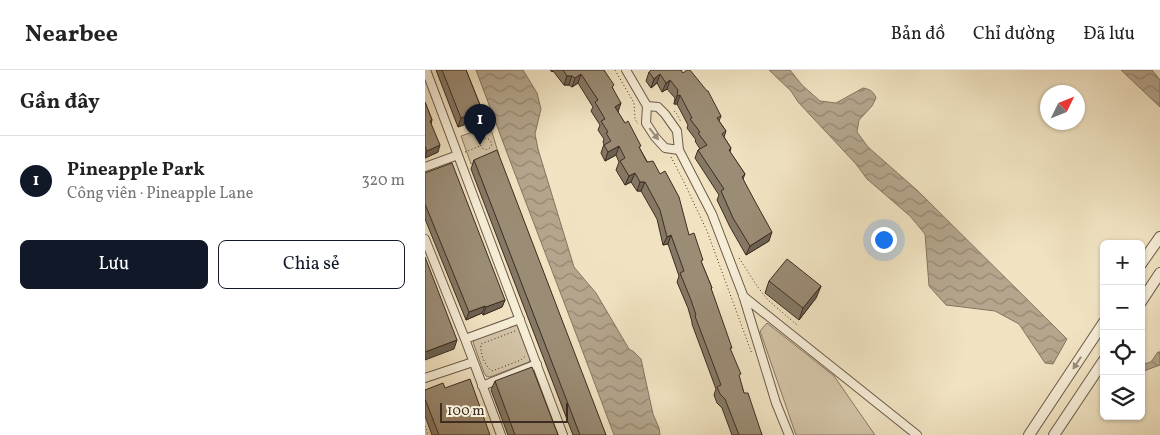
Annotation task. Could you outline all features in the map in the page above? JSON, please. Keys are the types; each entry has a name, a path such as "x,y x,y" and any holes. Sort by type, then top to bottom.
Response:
{"street":[{"path":"427,70 563,435"},
{"path":"626,70 647,106 645,123 665,148 679,150"},
{"path":"647,106 658,107 677,131 679,150 712,214 743,295 789,435"},
{"path":"425,168 458,155"},
{"path":"1145,258 1160,237"},
{"path":"425,239 501,435"},
{"path":"1145,296 1160,273"},
{"path":"743,295 917,435"},
{"path":"465,339 520,319"},
{"path":"1029,435 1100,328"},
{"path":"425,378 473,362"},
{"path":"483,386 537,364"},
{"path":"1054,435 1100,366"}],"path":[{"path":"615,70 634,103 635,119 639,127"},
{"path":"485,138 489,139 490,147 484,149 481,146 481,141 485,138"},
{"path":"458,155 481,146"},
{"path":"672,157 707,231 752,355"},
{"path":"518,333 515,331 481,344 481,350 487,367 492,371 521,360 525,356"},
{"path":"425,426 429,435"}],"shaded area":[{"path":"490,126 499,155 471,164 461,136"},
{"path":"767,323 834,376 875,435 796,435 760,331"},
{"path":"515,324 519,325 531,357 529,362 490,377 486,376 473,342 477,338"}],"water":[{"path":"476,70 523,70 537,93 541,109 535,134 538,149 574,267 596,293 629,349 641,359 653,414 660,435 614,435"},
{"path":"769,70 790,70 802,85 820,101 836,103 863,88 873,92 876,98 872,106 859,120 857,132 868,147 918,191 1067,339 1053,364 1045,363 1019,324 995,311 946,305 929,286 925,234 910,216 867,179 856,164 798,102 791,91"},
{"path":"1121,70 1152,70 1160,80 1160,107"},
{"path":"1160,352 1160,365 1145,371 1145,363 1153,359"}],"building":[{"path":"442,70 466,70 482,110 461,118"},
{"path":"563,70 604,70 614,85 612,87 621,103 615,107 625,123 628,121 647,162 653,161 660,174 665,171 679,197 689,235 694,233 703,260 701,261 732,348 730,348 741,374 739,375 744,393 748,393 762,435 739,435 725,399 717,387 721,385 680,273 684,271 671,235 667,237 660,210 645,182 640,182 635,173 629,176 620,161 625,158 619,146 608,152 604,145 611,141 601,121 605,119 595,102 598,100 581,74 575,78 567,76"},
{"path":"651,70 681,70 683,73 690,70 708,91 721,116 717,118 726,131 722,134 731,148 729,150 745,174 742,177 772,232 750,246 733,218 721,191 724,189 698,150 707,145 690,119 692,118 680,95 677,96 678,90 670,80 666,83 660,74 654,79 649,72"},
{"path":"425,102 432,120 430,121 440,145 427,151 425,146"},
{"path":"497,150 606,435 580,435 474,160"},
{"path":"452,163 505,300 469,312 425,204 425,173"},
{"path":"425,257 457,340 425,352"},
{"path":"787,259 821,286 803,308 769,281"},
{"path":"532,367 558,435 515,435 495,381"},
{"path":"470,379 490,435 439,435 425,399 425,390 443,383 445,388"}],"place":[{"name":"Pineapple Park","path":"480,145"}]}
